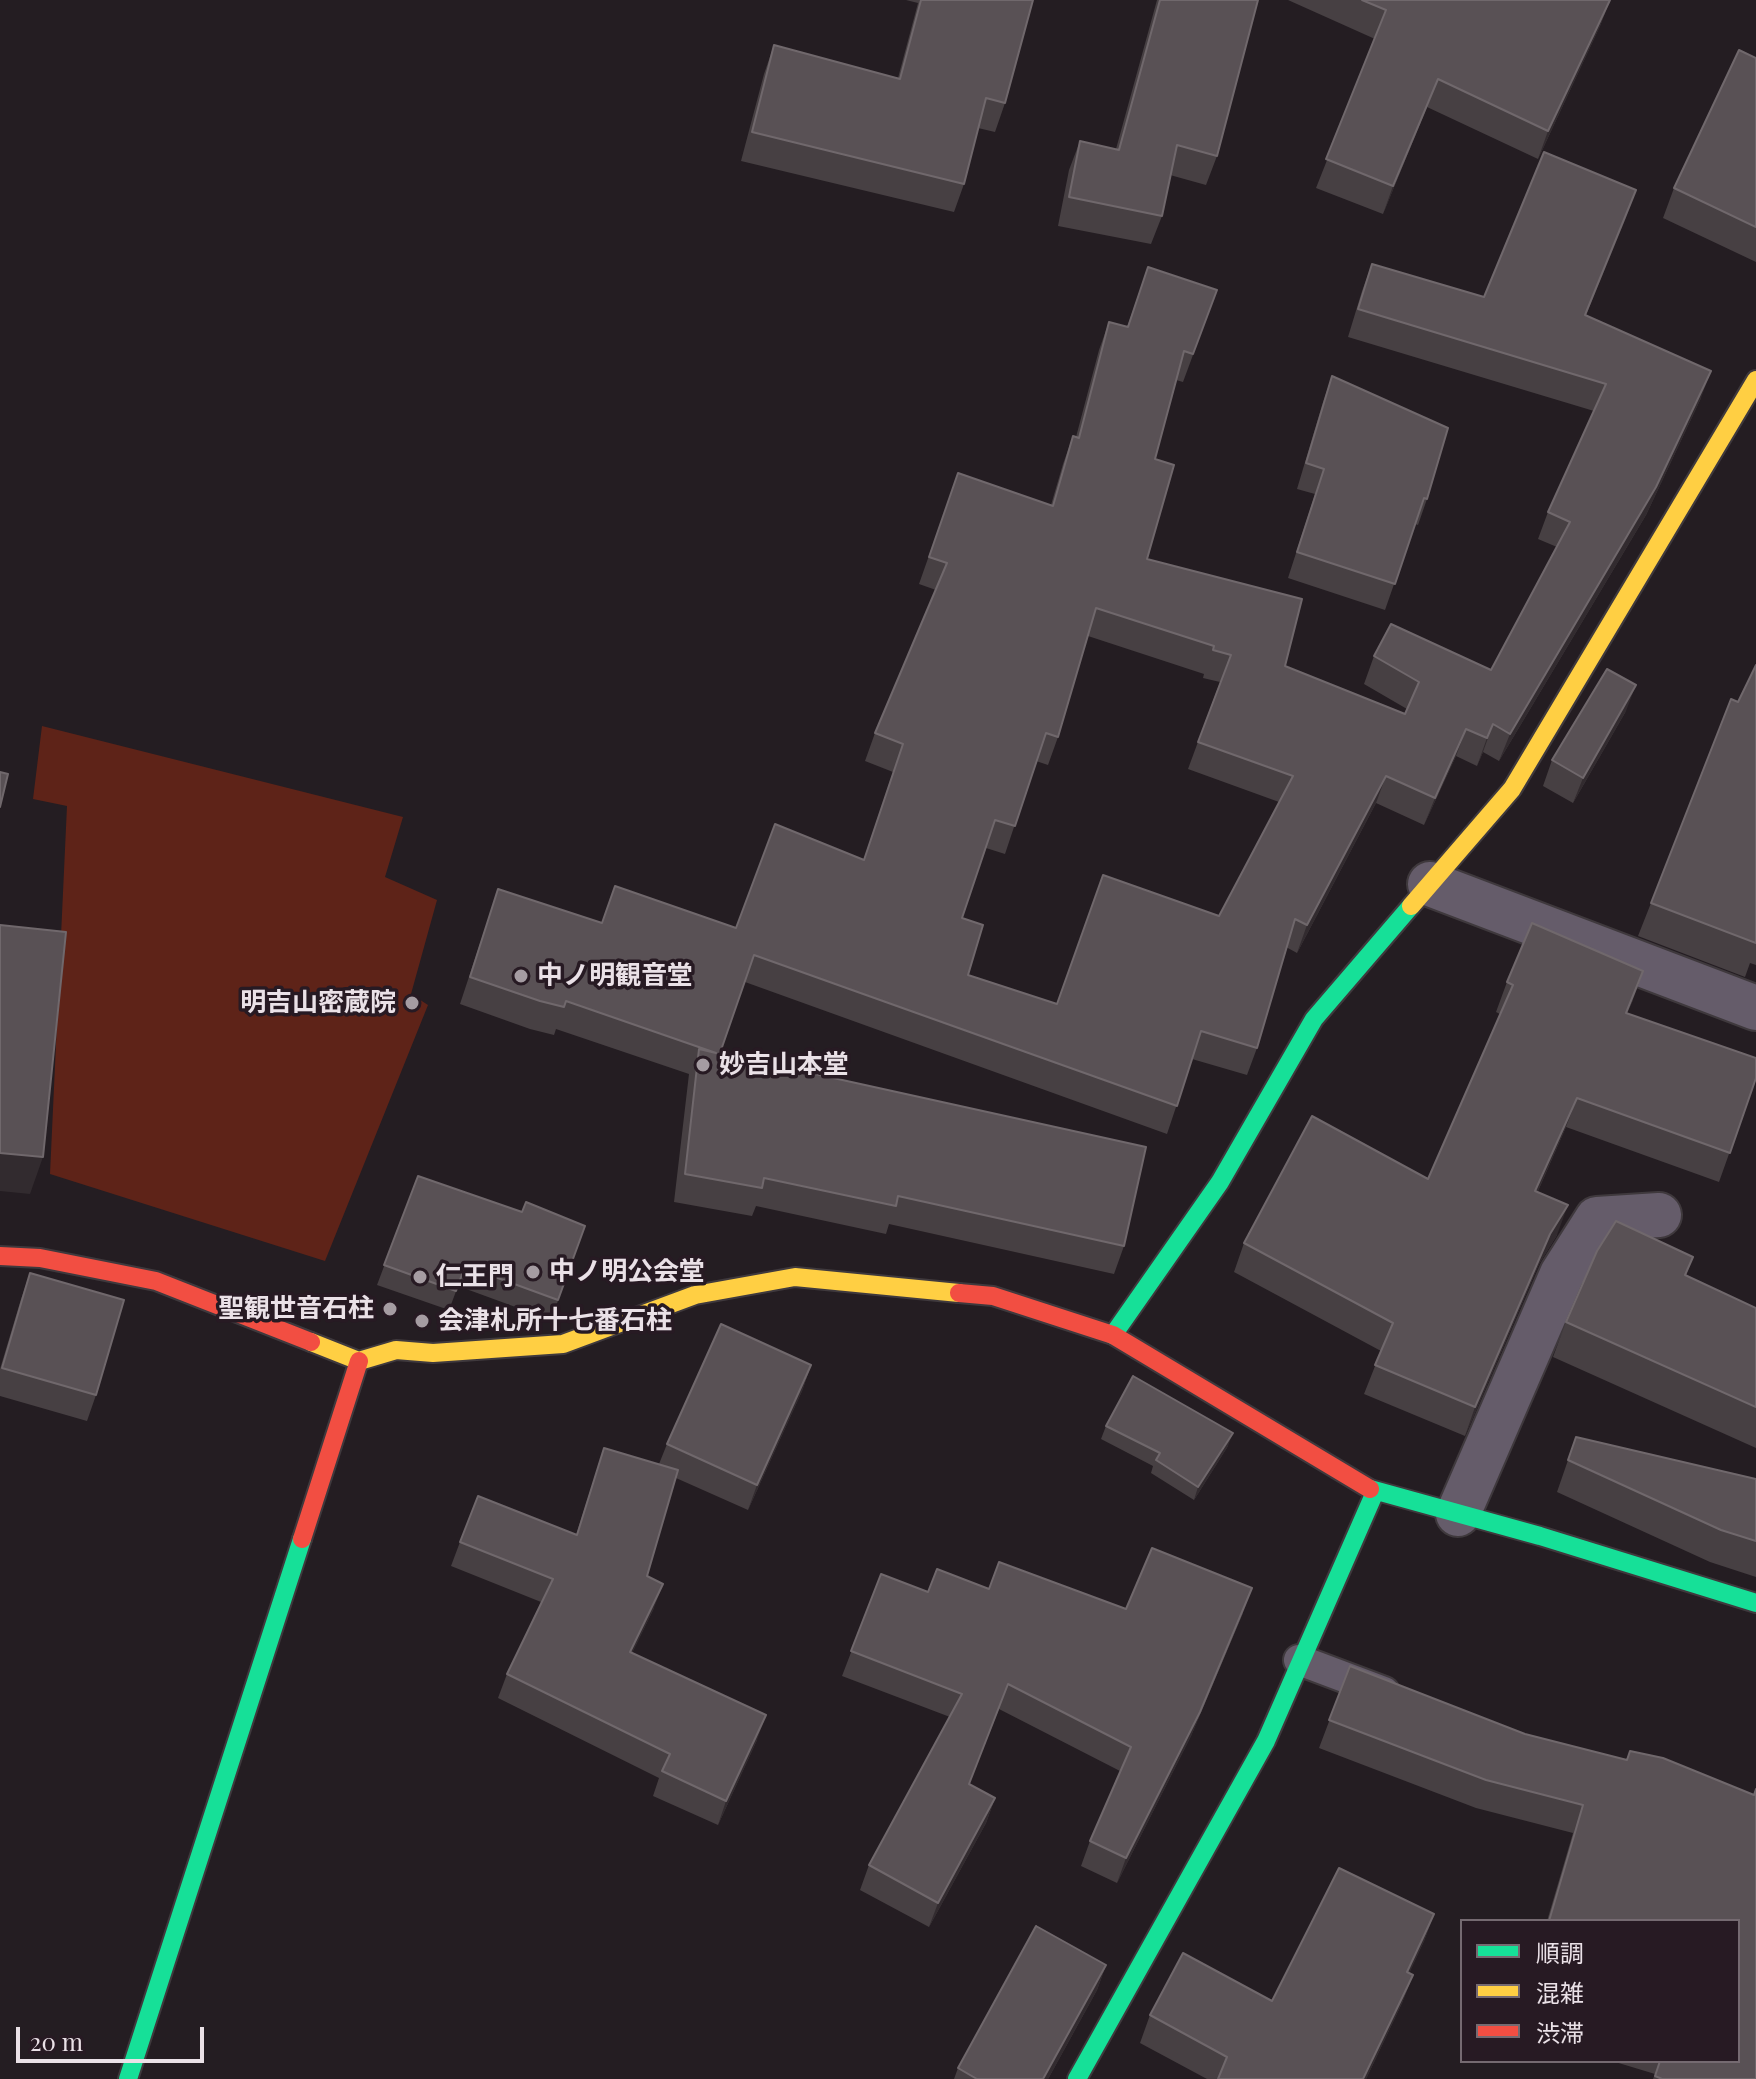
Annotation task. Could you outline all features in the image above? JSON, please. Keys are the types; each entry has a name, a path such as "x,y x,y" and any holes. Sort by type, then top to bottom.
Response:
{"street":[{"path":"1113,1335 1220,1182 1314,1019 1512,789 1756,380"},
{"path":"1430,884 1756,1008"},
{"path":"1458,1514 1562,1274 1597,1219 1659,1215"},
{"path":"0,1256 40,1258 156,1281 359,1361 396,1350 433,1353 563,1344 695,1295 795,1277 993,1296 1113,1335 1375,1492 1540,1536 1756,1603"},
{"path":"128,2079 359,1361"},
{"path":"1077,2079 1266,1741 1375,1492"}],"lane":[{"path":"1299,1660 1411,1702"}],"shaded area":[{"path":"42,726 403,817 385,877 437,900 411,994 428,1005 325,1261 50,1174 67,806 33,799"}],"building":[{"path":"921,0 1033,0 1005,103 986,98 964,184 752,132 774,45 900,79"},
{"path":"1160,0 1258,0 1217,156 1177,145 1162,216 1069,197 1080,141 1119,150"},
{"path":"1362,0 1610,0 1548,131 1438,79 1393,186 1326,159 1386,10"},
{"path":"1739,50 1756,58 1756,227 1674,188"},
{"path":"1544,152 1636,190 1585,315 1711,371 1656,487 1510,734 1493,724 1487,738 1466,729 1435,798 1386,776 1307,925 1295,919 1257,1048 1201,1031 1177,1106 754,955 720,1053 1146,1147 1124,1246 898,1196 896,1206 764,1178 762,1188 685,1174 699,1049 716,1053 566,1001 564,1007 540,1001 470,977 498,889 602,923 615,886 736,928 775,824 864,860 903,744 875,733 947,563 929,557 958,473 1053,506 1073,436 1079,438 1109,322 1128,327 1148,267 1217,290 1193,354 1184,351 1155,459 1174,465 1147,559 1302,599 1285,666 1405,714 1419,682 1374,656 1391,624 1491,670 1570,522 1548,512 1606,384 1358,309 1372,264 1484,297","holes":["1096,608 1214,646 1213,650 1231,655 1198,742 1293,776 1219,916 1103,875 1057,1004 968,975 983,925 962,918 995,820 1015,826 1046,733 1058,737"]},
{"path":"1332,376 1448,428 1427,499 1424,498 1395,584 1297,552 1324,469 1306,463"},
{"path":"1756,665 1756,943 1651,903 1731,699 1738,702"},
{"path":"1607,669 1636,685 1583,778 1552,760"},
{"path":"0,772 8,774 0,807"},
{"path":"1532,923 1643,971 1626,1013 1756,1058 1756,1078 1730,1153 1577,1098 1535,1191 1568,1205 1550,1234 1475,1407 1375,1365 1393,1323 1244,1243 1312,1116 1428,1179 1513,985 1507,982"},
{"path":"0,925 66,932 43,1157 0,1153"},
{"path":"418,1176 522,1212 526,1202 585,1226 558,1300 465,1266 456,1291 384,1265"},
{"path":"1616,1221 1693,1257 1685,1275 1756,1308 1756,1407 1566,1322 1597,1251"},
{"path":"30,1273 124,1300 96,1395 2,1368"},
{"path":"721,1324 811,1365 757,1485 667,1444"},
{"path":"1133,1376 1233,1433 1198,1487 1156,1460 1160,1453 1106,1426"},
{"path":"1576,1437 1756,1479 1756,1541 1721,1530 1568,1460"},
{"path":"604,1448 678,1470 647,1576 663,1584 630,1652 766,1715 726,1801 662,1771 670,1754 507,1674 553,1579 460,1542 478,1496 577,1535"},
{"path":"1152,1548 1252,1588 1200,1712 1126,1858 1090,1841 1131,1747 1008,1684 969,1784 995,1798 938,1903 869,1865 962,1694 851,1651 881,1574 928,1592 937,1569 989,1589 999,1562 1126,1609"},
{"path":"1350,1666 1525,1734 1627,1760 1630,1751 1663,1758 1754,1795 1756,1789 1756,2079 1662,2079 1655,2076 1659,2063 1740,2063 1740,1919 1550,1919 1583,1805 1486,1780 1329,1720"},
{"path":"1339,1868 1434,1914 1407,1972 1413,1975 1363,2079 1218,2079 1227,2057 1150,2015 1183,1953 1272,2001"},
{"path":"1036,1926 1106,1965 1043,2079 977,2079 958,2068"}],"traffic: fast":[{"path":"1113,1335 1220,1182 1314,1019 1411,906"},
{"path":"1370,1489 1540,1536 1756,1603"},
{"path":"1077,2079 1266,1741 1375,1492"},
{"path":"128,2079 302,1539"}],"traffic: slow":[{"path":"1411,906 1512,789 1756,380"},
{"path":"311,1342 359,1361 396,1350 433,1353 563,1344 695,1295 795,1277 959,1293"}],"traffic: jam":[{"path":"0,1256 40,1258 156,1281 311,1342"},
{"path":"959,1293 993,1296 1113,1335 1370,1489"},
{"path":"302,1539 359,1361"}],"place":[{"name":"中ノ明観音堂","path":"521,976"},
{"name":"明吉山密蔵院","path":"412,1003"},
{"name":"妙吉山本堂","path":"703,1065"},
{"name":"中ノ明公会堂","path":"533,1272"},
{"name":"仁王門","path":"420,1277"},
{"name":"聖観世音石柱","path":"390,1309"},
{"name":"会津札所十七番石柱","path":"422,1321"}]}
